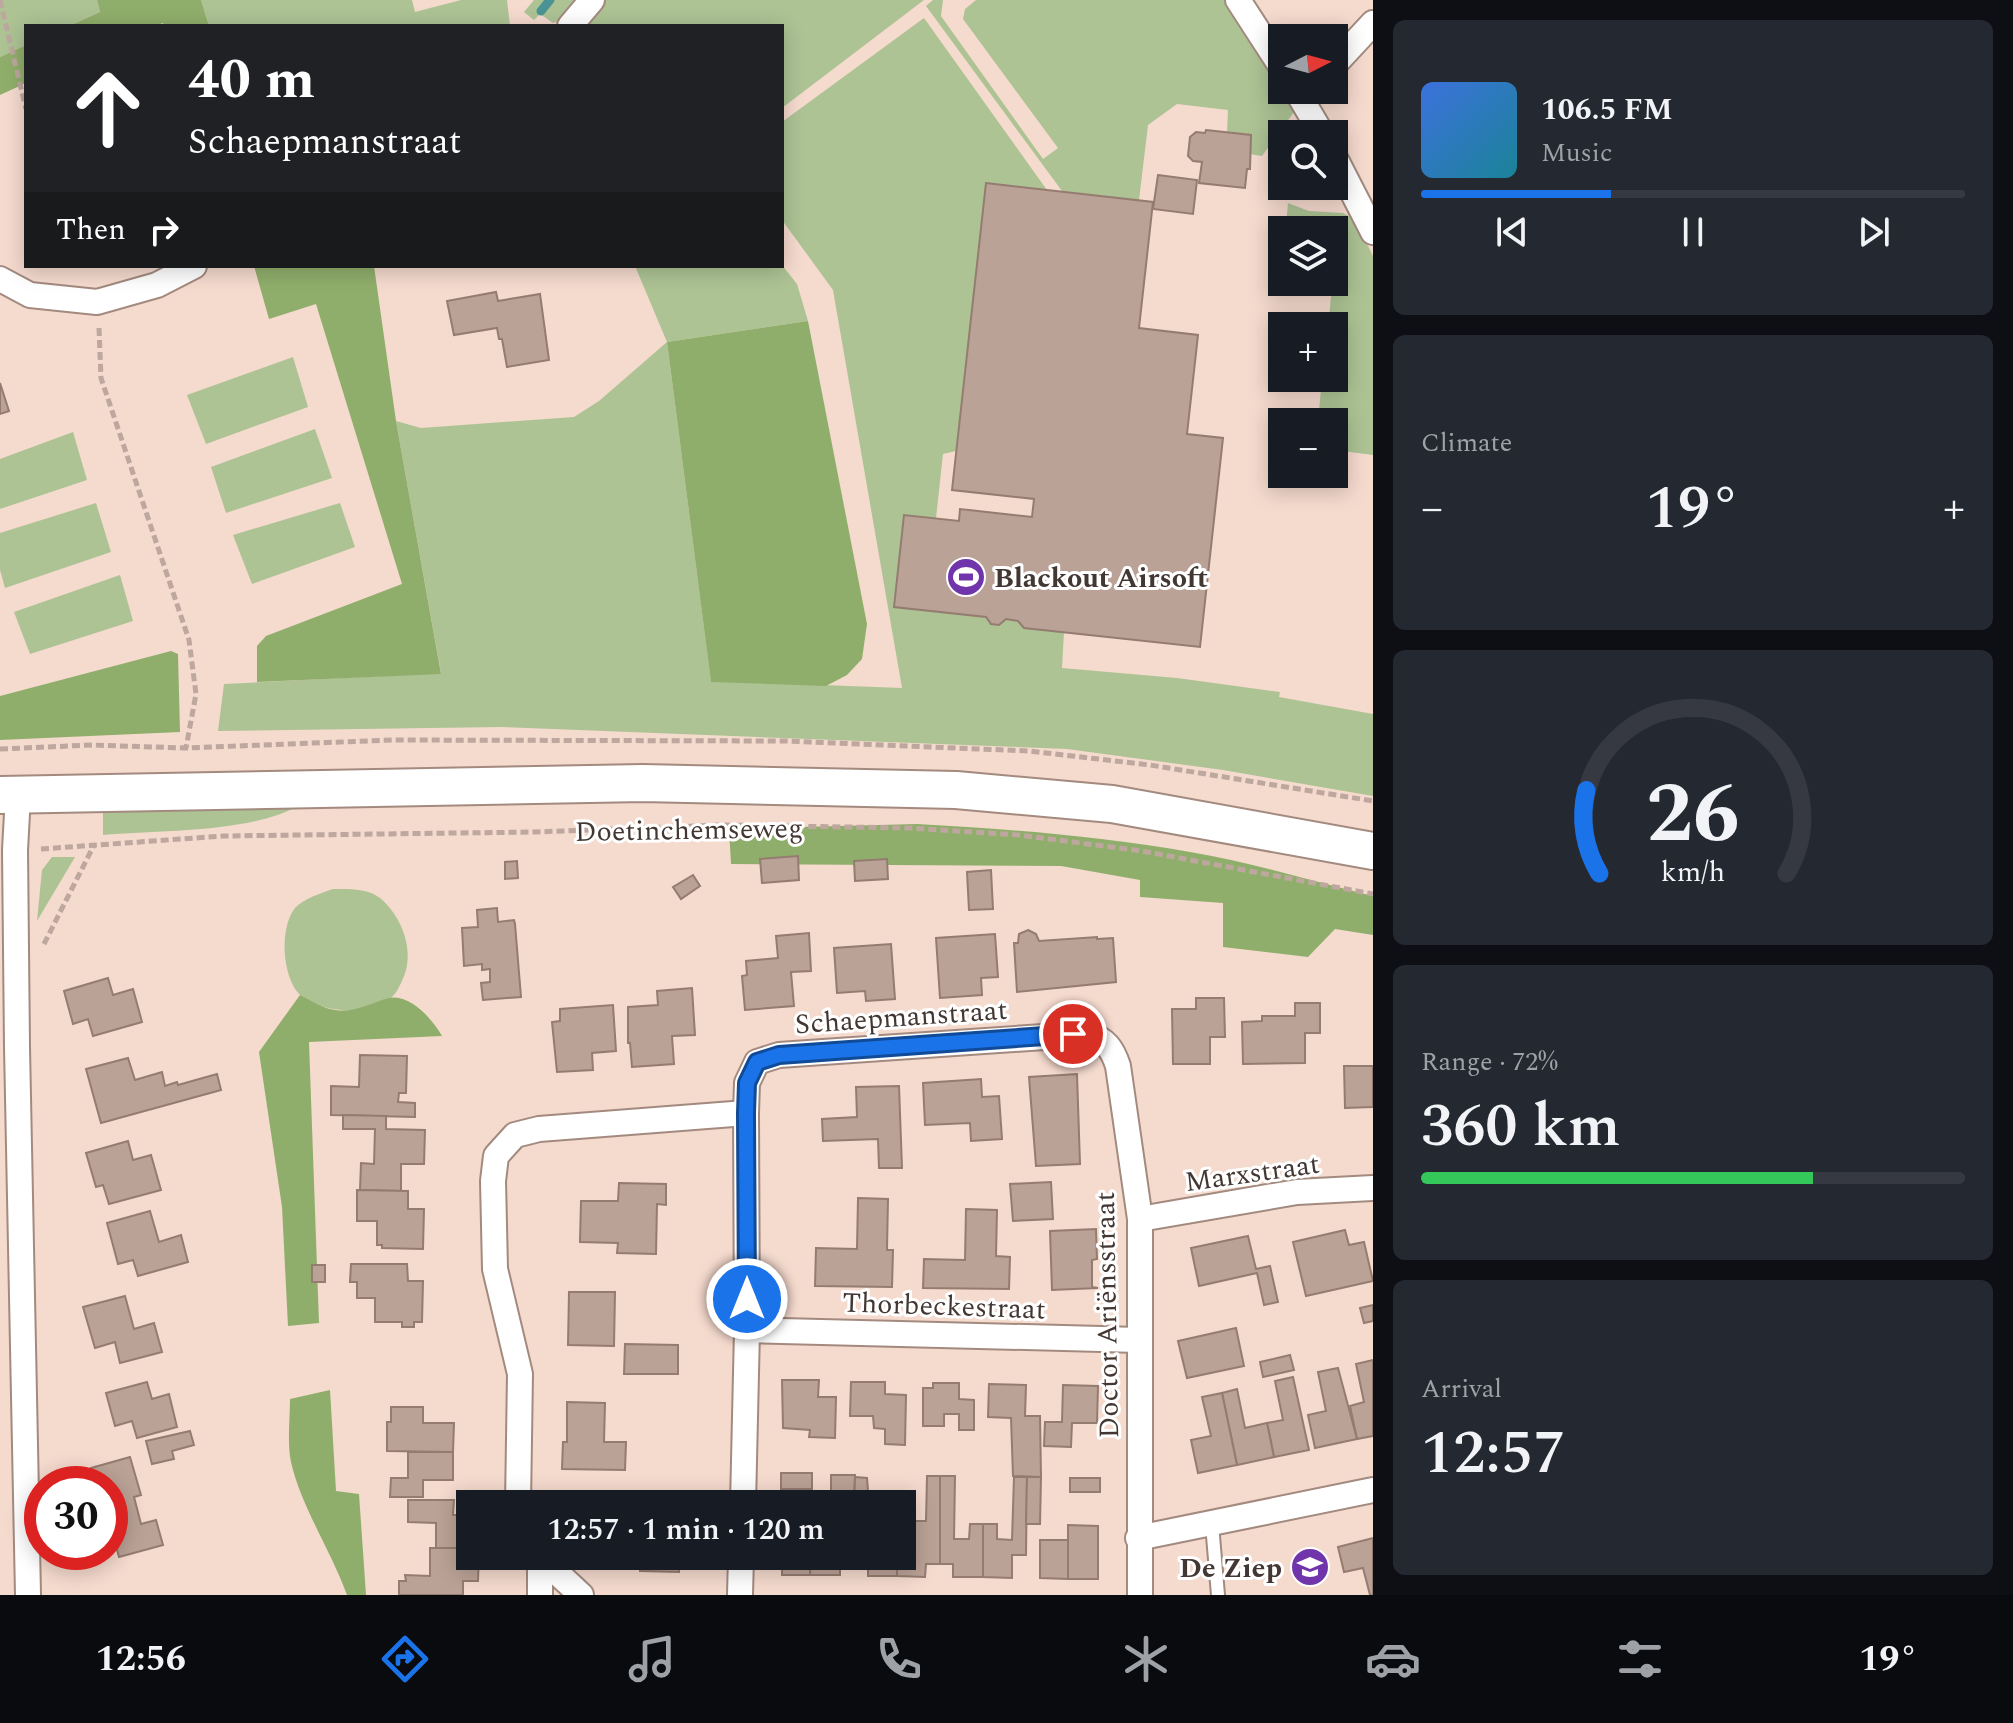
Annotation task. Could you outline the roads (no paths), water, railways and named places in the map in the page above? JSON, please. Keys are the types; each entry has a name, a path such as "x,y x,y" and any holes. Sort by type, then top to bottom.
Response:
{"main road":[{"name":"Doetinchemseweg","path":"9,795 643,783 956,790 1112,804 1373,851"}],"street":[{"path":"572,24 592,0"},
{"path":"1238,0 1268,46"},
{"path":"1348,50 1373,23"},
{"path":"1348,183 1373,232"},
{"path":"0,279 30,295 97,302 157,285 190,268"},
{"path":"9,795 15,850 16,998 8,1050 11,1407 28,1595"},
{"name":"Schaepmanstraat","path":"746,1113 747,1083 757,1062 779,1055 1073,1034 1088,1034 1103,1039"},
{"name":"Doctor Ariënsstraat","path":"1103,1039 1113,1050 1118,1066 1140,1219 1140,1595"},
{"path":"518,1490 520,1374 495,1269 493,1181 496,1156 515,1135 539,1129 746,1113 747,1330 743,1490"},
{"name":"Marxstraat","path":"1140,1219 1297,1192 1373,1188"},
{"name":"Thorbeckestraat","path":"747,1330 1139,1340"},
{"path":"1138,1538 1373,1490"},
{"path":"540,1570 540,1595"},
{"path":"555,1570 581,1595"},
{"path":"740,1595 741,1570"}],"lane":[{"path":"1212,1524 1218,1595"}],"waterway":[{"path":"541,11 550,0"}],"place":[{"name":"Blackout Airsoft","path":"966,577"},
{"name":"De Ziep","path":"1310,1567"}]}
